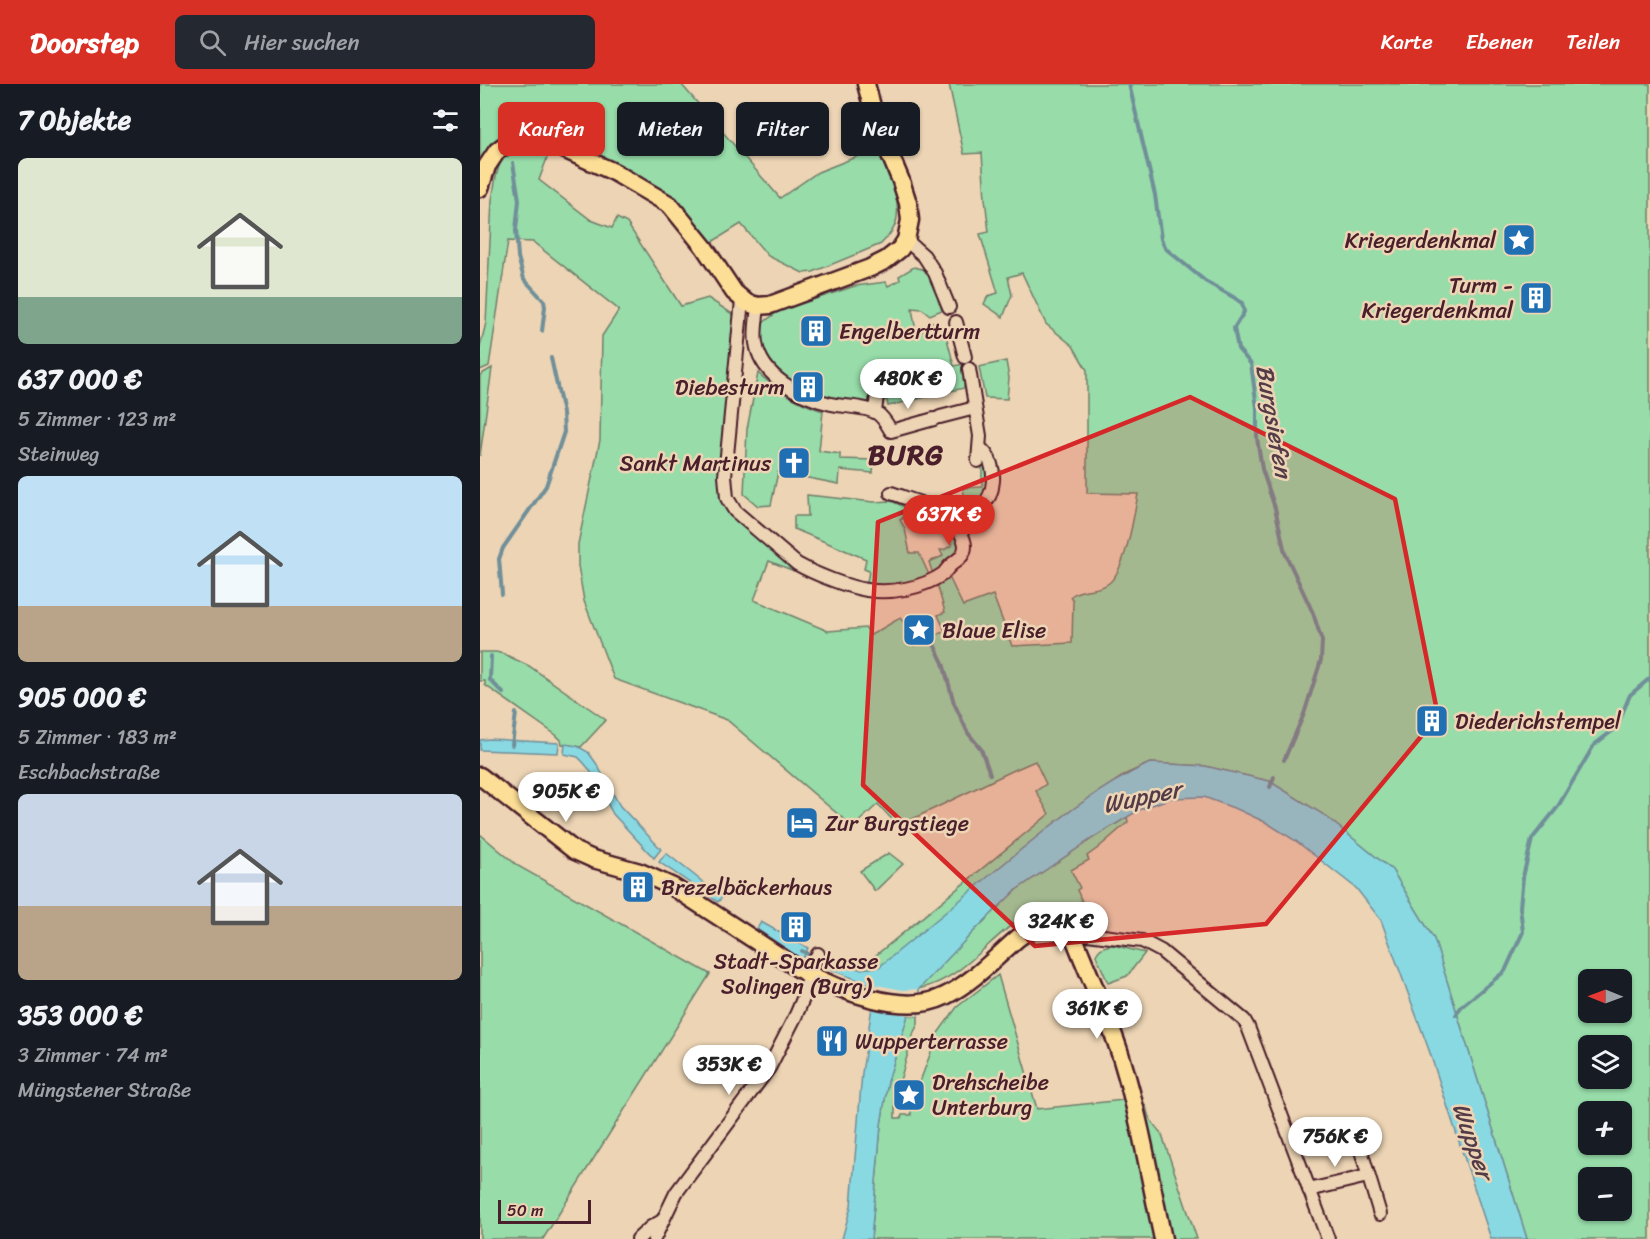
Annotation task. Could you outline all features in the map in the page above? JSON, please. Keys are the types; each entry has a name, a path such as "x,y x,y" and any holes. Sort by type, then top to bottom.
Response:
{"main road":[{"path":"480,188 493,156 512,140 534,137 550,143 614,172 670,205 742,300 758,306 777,303 870,268 894,255 906,240 910,220 908,203 876,121 866,84"},
{"path":"480,776 575,851 593,859 640,872 673,887 813,974 874,999 903,1004 918,1004 936,1000 958,989 1028,931 1043,927 1072,932 1122,1058 1163,1239"}],"street":[{"path":"906,240 924,256 935,273 949,307"},
{"path":"742,300 725,476 727,498 735,511 797,564 819,575 859,589 875,591 902,589 926,583 945,572 962,556 964,541 945,510"},
{"path":"758,306 755,341 766,365 779,380 811,398 875,412 884,419 891,431 975,408"},
{"path":"956,322 967,363 980,436 978,461"},
{"path":"875,412 877,395"},
{"path":"891,493 945,510 966,512 979,508 988,498 992,487 993,470 987,454 980,448"},
{"path":"1072,932 1149,943 1244,1020 1328,1239"},
{"path":"654,1239 676,1193 769,1068 796,1016 813,974 818,954"},
{"path":"1356,1134 1380,1214"},
{"path":"1309,1190 1368,1176"},
{"path":"638,1239 662,1221"}],"highlighted area":[{"path":"1190,397 1395,499 1438,716 1266,924 1035,946 863,785 878,522"}],"green space":[{"path":"480,84 681,84 697,102 617,102 617,156 724,156 724,134 736,147 736,156 744,156 780,198 818,172 859,156 882,156 896,197 897,217 891,233 881,244 813,272 803,273 768,256 741,224 704,247 670,205 575,156 605,156 605,102 498,102 498,156 501,156 480,188"},
{"path":"949,84 1650,84 1650,1239 1527,1239 1434,939 1392,870 1324,815 1269,781 1205,766 1150,763 1126,774 1065,815 879,968 859,969 1049,814 1036,791 1046,784 1035,761 898,826 878,804 853,827 727,720 614,679 584,601 578,566 578,544 600,440 602,336 619,310 533,242 508,241 489,366 480,370 480,347 486,323 492,200 501,160 508,156 548,156 539,180 591,220 612,228 617,218 627,223 681,306 708,298 740,319 727,498 797,564 794,571 769,561 754,600 828,631 866,628 871,635 900,618 914,646 945,631 938,615 945,612 937,584 949,577 963,606 993,595 1012,646 1072,643 1073,600 1070,597 1079,592 1105,586 1115,576 1125,554 1138,494 1087,493 1087,370 1073,346 1046,324 1022,273 1008,277 1012,295 1003,317 984,304 988,296 998,293 980,234 989,232 982,153 964,154"},
{"path":"914,267 926,270 944,309 930,315 922,309 912,308 916,332 931,329 929,320 939,326 942,336 946,335 954,366 964,364 964,388 888,406 887,400 866,405 810,395 780,375 765,356 761,347 761,331 764,322 779,311 855,286 886,282 888,286 900,280 899,276"},
{"path":"1006,361 1009,378 1007,399 985,398 979,367"},
{"path":"492,368 480,456 480,375"},
{"path":"758,373 788,396 823,411 819,451 840,454 840,459 874,460 873,473 840,470 839,484 778,472 771,505 758,506 744,494 747,429"},
{"path":"982,461 985,462 986,472 984,496 971,506 951,506 951,504 965,501 963,488 982,487"},
{"path":"807,495 874,502 891,501 905,507 906,503 919,506 900,520 905,529 910,553 919,553 930,577 910,585 866,588 869,571 864,569 866,559 794,529 794,516 808,516"},
{"path":"946,518 960,545 958,554 933,575 929,562 943,556 940,550 952,545 945,535 950,532 946,524 939,527 940,520"},
{"path":"480,652 504,654 529,666 606,720 581,747 562,744 556,735 485,685 485,681 480,681"},
{"path":"1127,817 1128,822 1087,856 1089,860 1071,870 1080,888 1077,890 1085,908 1081,923 1048,911 1027,914 950,976 918,989 1016,890"},
{"path":"480,834 518,866 710,974 543,1239 480,1239"},
{"path":"889,853 903,864 875,891 860,871"},
{"path":"1113,945 1145,953 1127,976 1108,983 1096,955 1103,947"},
{"path":"998,975 1037,1109 1133,1099 1146,1106 1150,1119 1162,1135 1197,1239 871,1239 881,1125 888,1081 908,1015 918,1016 918,1024 895,1098 895,1118 911,1115 911,1107 919,1102 921,1095 918,1087 938,1033 957,1007"}],"water":[{"path":"480,740 559,743 558,753 480,750"},
{"path":"565,744 577,746 588,752 620,806 661,849 654,858 613,814 583,762 578,757 564,754"},
{"name":"Wupper","path":"1150,763 1205,766 1269,781 1324,815 1392,870 1434,939 1527,1239 1491,1239 1429,1050 1381,920 1356,888 1296,841 1267,823 1204,797 1171,798 1139,810 1096,836 1016,890 919,989 918,1016 908,1015 888,1081 881,1125 871,1239 842,1239 851,1206 862,1073 872,1007 878,987 822,967 827,958 859,969 879,967 1014,855 1070,812 1109,785"},
{"path":"666,853 722,897 718,902 659,862"},
{"path":"761,922 808,948 802,960 757,929"}],"pier":[{"path":"824,957 827,958 822,967 861,982 903,990 918,989 918,1016 869,1009 874,988 820,969 819,966"}],"waterway":[{"name":"Burgsiefen","path":"1129,84 1155,195 1161,239 1165,248 1205,281 1242,303 1244,312 1234,328 1238,349 1251,364 1262,469 1275,508 1285,553 1313,613 1322,641 1321,660 1304,714 1284,760"},
{"path":"513,163 519,200 516,230 518,257 524,279 544,301 542,331"},
{"path":"502,594 499,559 503,548 546,486 564,432 563,413 551,358"},
{"path":"933,642 943,663 954,703 968,733 981,749 990,774"},
{"path":"491,656 490,680 503,693"},
{"path":"1456,1015 1461,1007 1505,971 1523,932 1520,907 1523,877 1532,839 1557,808 1594,745 1616,728 1630,695 1650,678"},
{"path":"512,745 516,713"},
{"name":"Burgsiefen","path":"1270,787 1274,777"},
{"path":"802,951 827,964"}],"place":[{"name":"Kriegerdenkmal","path":"1519,240"},
{"name":"Turm - Kriegerdenkmal","path":"1536,298"},
{"name":"Engelbertturm","path":"816,331"},
{"name":"Diebesturm","path":"808,387"},
{"name":"Sankt Martinus","path":"794,463"},
{"name":"Blaue Elise","path":"919,630"},
{"name":"Diederichstempel","path":"1432,721"},
{"name":"Zur Burgstiege","path":"802,823"},
{"name":"Brezelbäckerhaus","path":"638,887"},
{"name":"Stadt-Sparkasse Solingen (Burg)","path":"796,927"},
{"name":"Wupperterrasse","path":"832,1041"},
{"name":"Drehscheibe Unterburg","path":"909,1095"}],"district":[{"name":"BURG","path":"906,454"}]}
